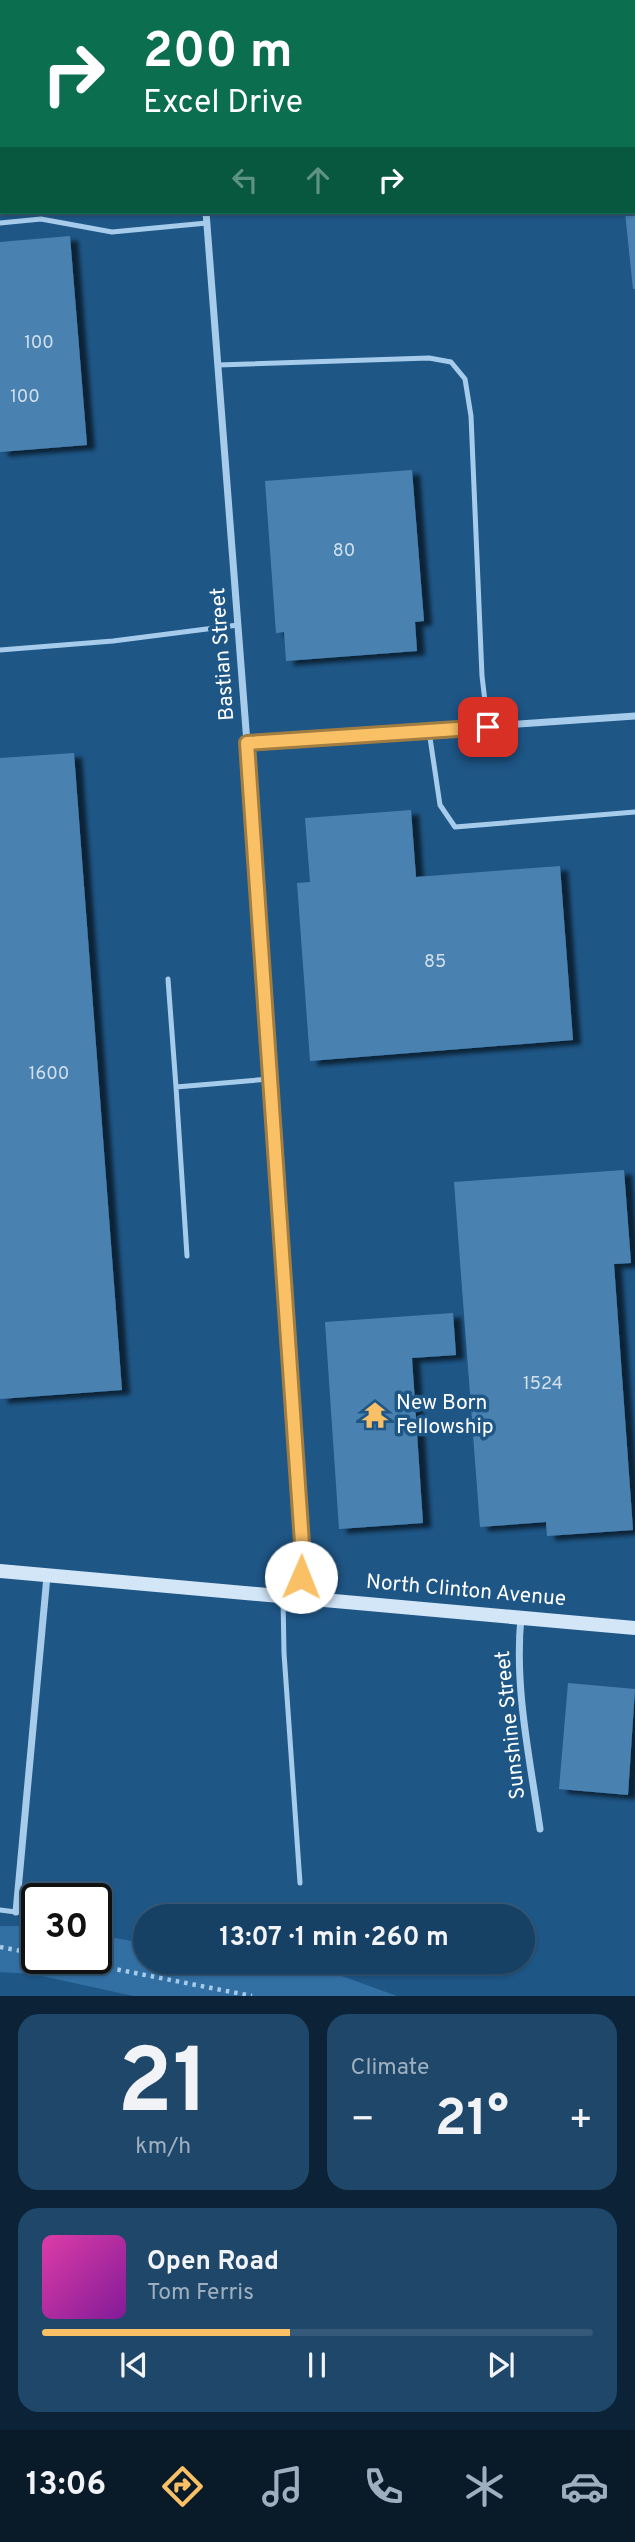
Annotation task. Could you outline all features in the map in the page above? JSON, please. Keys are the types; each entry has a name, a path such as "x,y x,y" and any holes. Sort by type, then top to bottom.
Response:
{"street":[{"name":"Bastian Street","path":"206,214 247,743 302,1543 299,1596"},
{"path":"247,743 635,716"},
{"name":"North Clinton Avenue","path":"0,1571 635,1628"},
{"path":"16,1912 47,1575"},
{"name":"Sunshine Street","path":"521,1617 521,1686 540,1829"}],"lane":[{"path":"0,223 41,219 112,232 207,223"},
{"path":"218,365 429,358 451,362 465,379 471,416 482,676 488,727"},
{"path":"0,650 238,625"},
{"path":"429,731 440,805 455,827 635,812"},
{"path":"168,979 187,1256"},
{"path":"176,1087 270,1079"},
{"path":"283,1595 284,1653 300,1883"},
{"path":"0,1910 16,1912"}],"path":[{"path":"0,1947 21,1951"},
{"path":"112,1968 252,1996"}],"shaded area":[{"path":"0,1926 21,1926 21,1973 0,1972"},
{"path":"112,1938 133,1941 133,1974 333,1974 397,1996 133,1996 33,1974 112,1974"}],"building":[{"path":"625,214 635,214 633,289"},
{"path":"70,236 87,445 0,452 0,242"},
{"path":"412,470 424,621 415,622 417,651 286,661 284,632 276,633 265,481"},
{"path":"74,753 122,1390 0,1399 0,758"},
{"path":"411,810 416,877 560,866 573,1040 310,1061 297,883 310,882 305,818"},
{"path":"624,1170 631,1263 614,1264 633,1530 547,1536 546,1522 480,1527 454,1182"},
{"path":"453,1313 456,1355 412,1358 423,1523 339,1529 325,1322"},
{"path":"568,1683 635,1689 628,1795 559,1789"}],"place":[{"name":"New Born Fellowship","path":"375,1415"}],"route":[{"path":"301,1577 302,1543 247,743 488,727"}]}
